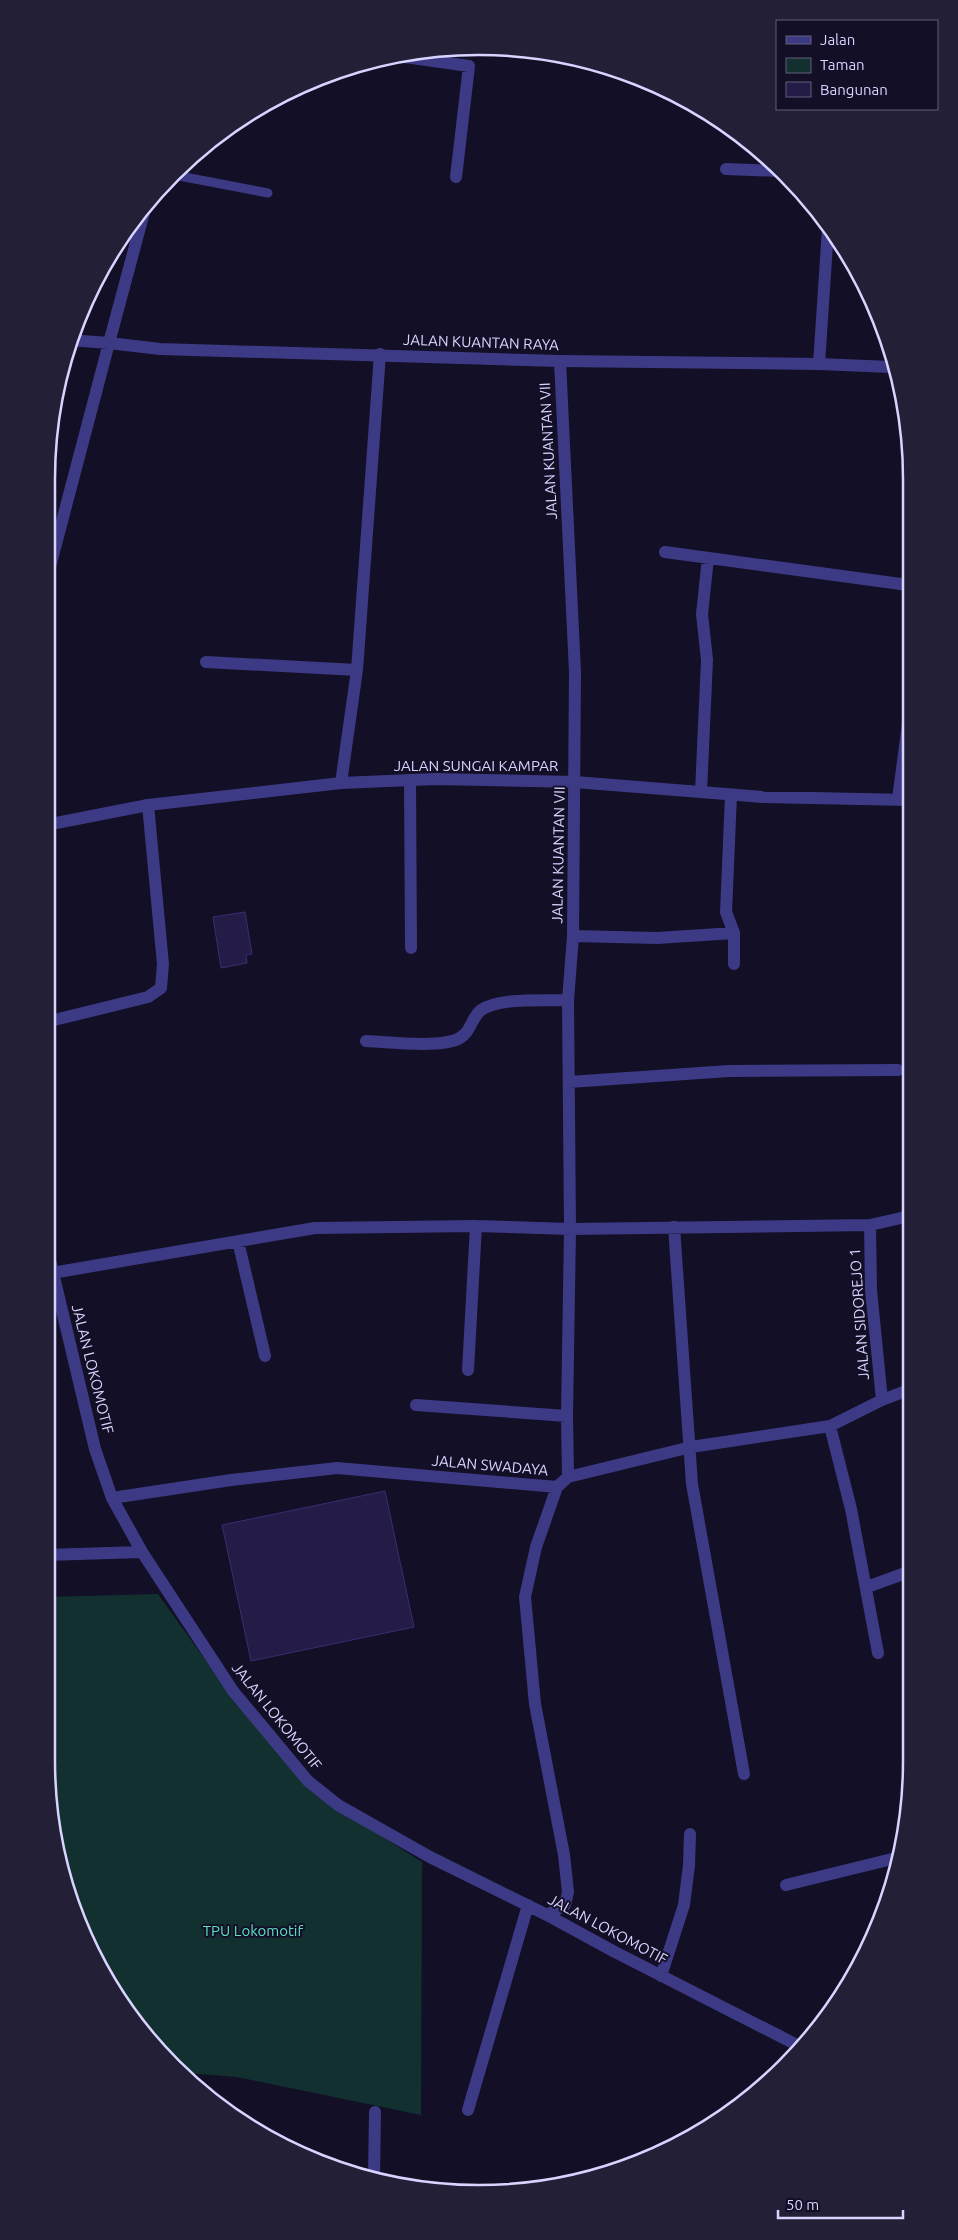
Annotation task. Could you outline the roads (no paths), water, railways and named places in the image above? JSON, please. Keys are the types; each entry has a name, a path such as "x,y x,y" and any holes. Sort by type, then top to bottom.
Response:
{"street":[{"path":"442,57 469,66 456,177"},
{"path":"726,169 770,171"},
{"path":"55,548 141,224"},
{"path":"819,364 827,237"},
{"name":"JALAN KUANTAN RAYA","path":"79,341 160,349 380,354 560,361 819,364 888,367"},
{"path":"341,783 357,670 380,354"},
{"name":"JALAN KUANTAN VII","path":"560,361 575,672 573,936 568,1000 570,1229 566,1416 568,1476"},
{"path":"665,552 903,585"},
{"path":"701,792 707,660 702,614 708,558"},
{"path":"206,662 357,670"},
{"path":"410,780 410,948"},
{"name":"JALAN SUNGAI KAMPAR","path":"55,823 148,805 341,783 410,780 575,782 763,797 903,800"},
{"path":"731,795 726,912 734,933 734,964"},
{"path":"55,1020 148,997 161,988 163,964 148,805"},
{"path":"573,936 657,938 734,933"},
{"path":"366,1041 437,1043 457,1040 467,1034 476,1015 483,1008 519,1001 568,1000"},
{"path":"569,1082 729,1072 898,1070"},
{"path":"55,1273 315,1228 476,1226 570,1229 870,1225 903,1218"},
{"name":"JALAN SIDOREJO 1","path":"870,1225 871,1290 882,1400"},
{"path":"468,1370 476,1226"},
{"path":"674,1227 691,1447 692,1484 744,1774"},
{"path":"238,1241 266,1356"},
{"name":"JALAN LOKOMOTIF","path":"55,1286 95,1449 112,1498 142,1552 233,1691 308,1781 338,1804 430,1857 528,1905 661,1976 795,2044"},
{"name":"JALAN SWADAYA","path":"112,1498 231,1480 337,1468 557,1487 568,1476 691,1447 830,1426 882,1400 903,1392"},
{"path":"416,1405 566,1416"},
{"path":"830,1426 851,1509 878,1653"},
{"path":"547,1915 565,1905 568,1892 564,1855 534,1704 525,1597 536,1547 557,1487"},
{"path":"55,1555 142,1552"},
{"path":"867,1587 903,1574"},
{"path":"661,1976 684,1905 689,1865 690,1834"},
{"path":"786,1885 892,1859"},
{"path":"468,2110 528,1905"},
{"path":"374,2172 375,2112"}],"lane":[{"path":"182,176 268,193"}],"park label":[{"name":"TPU Lokomotif","path":"253,1930"}]}
